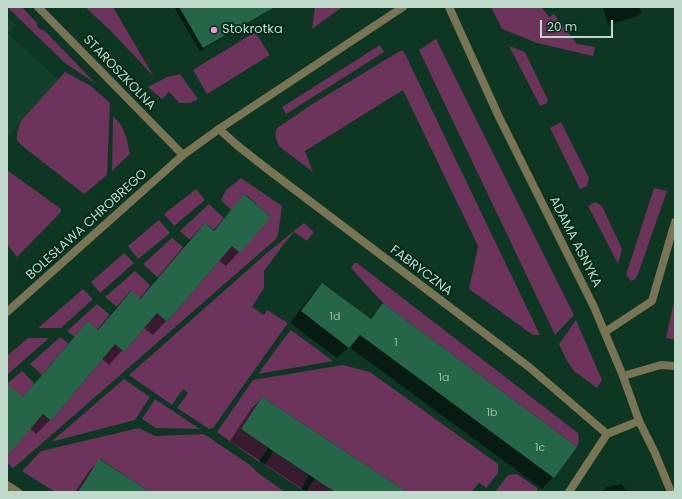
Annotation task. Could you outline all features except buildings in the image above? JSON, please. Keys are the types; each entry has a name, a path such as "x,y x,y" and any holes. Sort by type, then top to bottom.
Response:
{"street":[{"name":"STAROSZKOLNA","path":"38,7 183,155"},
{"path":"219,129 403,7"},
{"name":"ADAMA ASNYKA","path":"449,7 496,110 605,332 639,421 655,453 671,492"},
{"name":"BOLESŁAWA CHROBREGO","path":"7,312 183,155 219,129"},
{"name":"FABRYCZNA","path":"219,129 272,173 529,367 607,434"},
{"path":"605,332 652,301 675,222"},
{"path":"623,376 661,365 675,366"},
{"path":"569,492 607,434 639,421"},
{"path":"7,485 18,492"}],"shaded area":[{"path":"7,7 22,7 37,23 37,26 41,30 44,30 96,84 65,63"},
{"path":"85,7 113,7 154,77 110,30"},
{"path":"315,7 342,7 312,29"},
{"path":"491,7 544,7 542,8 549,17 554,14 577,44 595,47 593,56 537,43 502,29"},
{"path":"7,16 16,25 8,33 58,80 7,138"},
{"path":"255,32 270,55 207,94 193,70"},
{"path":"436,39 574,315 555,335 419,50"},
{"path":"380,45 384,52 286,114 282,107"},
{"path":"509,46 525,52 548,100 547,103 540,106"},
{"path":"400,51 403,51 406,56 540,335 533,335 469,289 478,246 403,90 305,151 313,172 280,147 277,143 277,128 314,103"},
{"path":"65,72 91,86 110,103 107,175 84,194 21,145 17,140 17,133 21,121"},
{"path":"180,74 198,99 190,103 179,103 169,92 162,99 148,87 167,77"},
{"path":"113,117 123,129 130,154 112,171"},
{"path":"561,122 589,178 587,186 580,189 550,128"},
{"path":"7,170 61,209 61,212 17,257 7,244"},
{"path":"241,178 282,206 278,235 276,239 13,468 7,463 7,453 43,414 51,421 115,344 124,352 157,313 167,322 232,246 271,217 245,194 231,210 221,200 226,190"},
{"path":"654,188 667,191 638,274 635,279 631,281 626,275"},
{"path":"196,189 205,200 174,226 164,214"},
{"path":"595,202 602,206 622,249 618,264 588,206"},
{"path":"209,204 224,218 214,230 205,223 190,240 180,231"},
{"path":"159,220 170,233 138,259 128,246"},
{"path":"304,223 314,232 307,241 294,232 283,245 264,271 264,288 252,307 264,315 267,310 288,323 213,428 209,429 177,408 188,393 183,389 172,405 129,375 268,252"},
{"path":"172,238 184,248 158,278 143,264"},
{"path":"124,253 134,263 100,293 91,282"},
{"path":"354,263 361,266 578,433 579,442 577,447 383,303 351,268"},
{"path":"135,271 151,286 140,299 130,291 117,307 105,297"},
{"path":"83,289 93,299 61,328 38,328"},
{"path":"675,297 675,340 666,338"},
{"path":"97,304 110,315 98,330 88,322 75,337 67,331"},
{"path":"576,320 602,380 597,388 574,371 567,361 559,344"},
{"path":"291,330 333,361 258,374 288,333"},
{"path":"60,337 69,344 42,375 30,364"},
{"path":"28,338 49,338 7,375 7,356"},
{"path":"343,365 370,372 498,464 498,473 486,488 479,483 471,492 407,492 262,397 241,429 268,448 259,462 217,432 253,380"},
{"path":"22,371 35,384 23,398 13,389 7,397 7,384"},
{"path":"124,379 150,397 135,420 51,442"},
{"path":"155,399 200,429 156,428 142,419"},
{"path":"139,428 155,436 204,434 250,465 258,473 285,492 150,492 100,459 78,492 55,492 22,471 41,451"},
{"path":"273,451 309,475 301,489 265,465"},
{"path":"517,474 537,488 537,492 495,492 508,475"},
{"path":"315,478 335,492 306,492"}],"place":[{"name":"Stokrotka","path":"214,30"}]}
